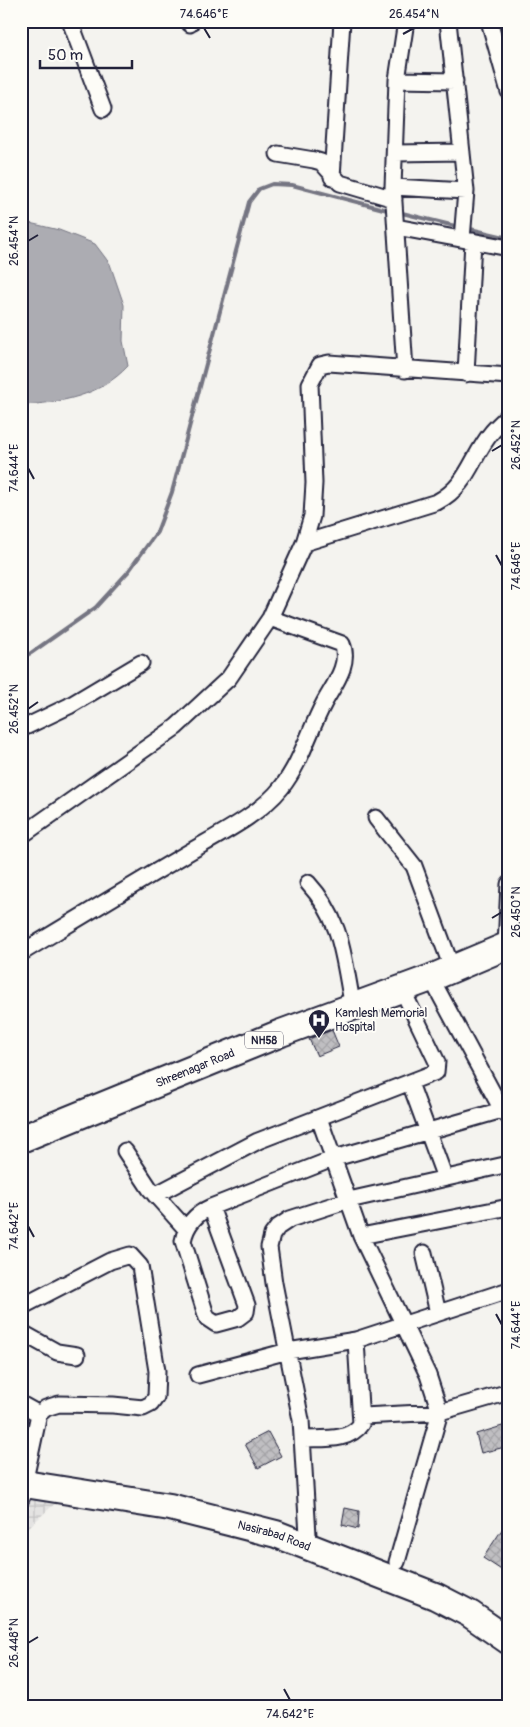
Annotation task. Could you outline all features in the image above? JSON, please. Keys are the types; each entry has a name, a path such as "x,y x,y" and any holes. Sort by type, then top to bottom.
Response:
{"highway":[{"name":"Shreenagar Road","path":"21,1139 280,1033 402,989 508,945"},
{"name":"Nasirabad Road","path":"24,1487 210,1504 397,1562 509,1629"},
{"name":"Nasirabad Road","path":"24,1487 170,1507 276,1534 435,1596 470,1614 509,1641"}],"street":[{"path":"70,21 103,109"},
{"path":"332,177 342,21"},
{"path":"405,370 395,208 395,153 397,80 406,21"},
{"path":"448,21 466,191 466,374"},
{"path":"489,21 509,92"},
{"path":"397,80 455,81"},
{"path":"395,153 462,152"},
{"path":"278,154 320,162 332,177 346,186 467,240 509,248"},
{"path":"395,208 466,191"},
{"path":"21,836 176,727 229,678 270,618 304,543 312,516 314,483 310,384 314,372 320,365 329,363 405,370 509,376"},
{"path":"304,543 437,502 450,495 460,486 491,432 509,415"},
{"path":"21,953 221,833 266,803 281,788 346,662 342,644 270,618"},
{"path":"21,729 69,706 141,663"},
{"path":"211,1207 246,1305 246,1312 242,1316 216,1324 207,1318 183,1241 185,1228 203,1210 334,1158 428,1132 506,1114 442,973 414,866 376,818"},
{"path":"308,883 323,899 332,915 340,938 353,1007"},
{"path":"508,945 509,884"},
{"path":"155,1195 258,1141 432,1074 438,1068 402,989"},
{"path":"410,1083 445,1178"},
{"path":"319,1118 361,1236 428,1375 440,1412 397,1562"},
{"path":"125,1151 155,1195 185,1228"},
{"path":"308,1535 301,1420 269,1247 272,1235 278,1227 290,1219 349,1200 509,1164"},
{"path":"361,1236 509,1207"},
{"path":"424,1252 438,1313"},
{"path":"21,1307 120,1257 130,1255 140,1266 157,1371 156,1397 151,1404 143,1408 113,1405 58,1404 46,1408 39,1414 24,1487"},
{"path":"198,1375 288,1351 356,1340 509,1290"},
{"path":"21,1332 57,1352 77,1355"},
{"path":"303,1439 349,1436 356,1432 362,1424 356,1340"},
{"path":"362,1416 440,1412 509,1392"},
{"path":"21,1404 39,1414"}],"shaded area":[{"path":"21,221 59,230 95,244 110,264 124,305 123,341 128,366 105,384 79,396 65,400 21,405"},
{"path":"21,1487 59,1500 21,1534"},
{"path":"21,1660 30,1706 21,1706"}],"building":[{"path":"332,1030 339,1047 317,1056 309,1039"},
{"path":"509,1424 509,1446 481,1453 476,1434"},
{"path":"268,1432 281,1456 258,1468 245,1444"},
{"path":"345,1508 359,1511 358,1529 342,1525"},
{"path":"509,1519 509,1575 483,1558"}],"waterway":[{"path":"21,658 95,608 128,572 157,532 172,492 249,202 259,189 272,184 292,185 391,211"},
{"path":"398,212 459,227"},
{"path":"466,228 509,238"}],"place":[{"name":"Kamlesh Memorial Hospital","path":"319,1039"}]}
